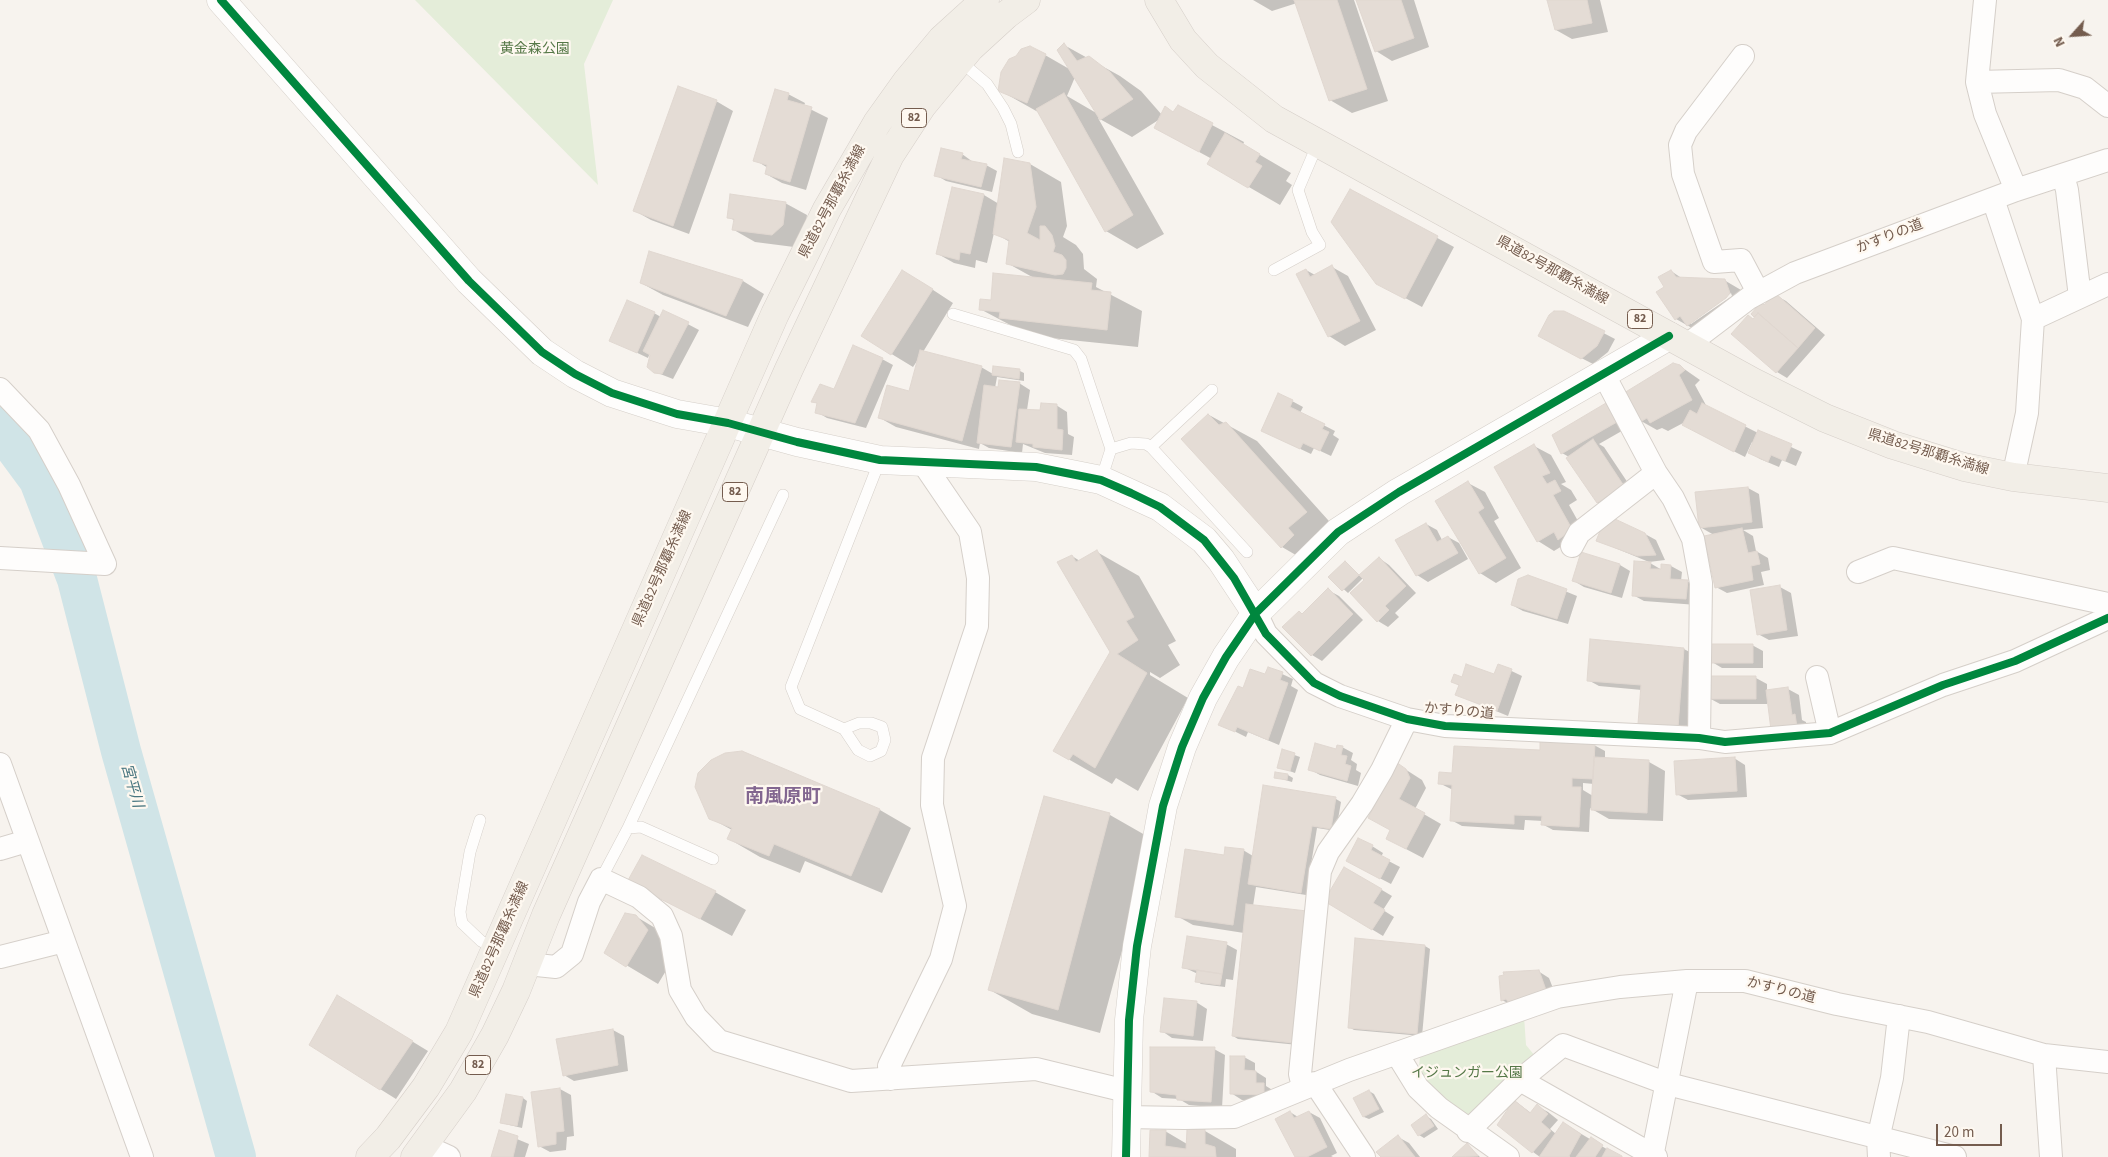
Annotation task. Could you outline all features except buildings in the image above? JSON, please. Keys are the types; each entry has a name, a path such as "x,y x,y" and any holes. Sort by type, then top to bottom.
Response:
{"main road":[{"name":"県道82号那覇糸満線","path":"370,1157 388,1138 420,1094 460,1032 784,296 827,209 876,123 907,81 942,39 985,0"},
{"name":"県道82号那覇糸満線","path":"429,1153 495,1035 527,964 546,915 761,432 890,155 922,106 960,61 1006,15 1026,0"},
{"name":"県道82号那覇糸満線","path":"1159,0 1184,40 1207,66 1274,119 1678,340 1825,418 1893,446 1964,467 2013,476 2108,488"}],"street":[{"path":"220,0 469,281 542,352 575,374 612,393 677,414 728,423 880,460 1036,467 1101,480 1160,507 1204,540 1221,560 1256,613"},
{"path":"1985,0 1977,82 1985,114 2016,190"},
{"path":"1743,56 1686,131 1680,145 1683,174 1714,262 1742,260 1758,292"},
{"path":"1977,82 2059,80 2085,88 2108,106"},
{"name":"かすりの道","path":"1678,340 1758,292 1795,273 1993,198 2108,160"},
{"path":"2063,175 2067,190 2080,297"},
{"path":"1993,198 2033,319 2027,413 2013,476"},
{"path":"2033,319 2108,284"},
{"path":"1126,1157 1129,1020 1137,946 1163,806 1182,747 1203,698 1226,657 1256,613 1338,532 1369,511 1604,375 1678,340"},
{"path":"1604,375 1656,473 1673,498 1692,539 1700,583 1699,738"},
{"path":"0,389 39,430 69,485 105,564 0,558"},
{"path":"890,1079 889,1066 941,959 955,906 932,805 933,758 977,626 978,578 970,532 923,463"},
{"path":"1572,546 1580,533 1656,473"},
{"path":"1858,572 1893,558 2108,604"},
{"name":"かすりの道","path":"1256,613 1266,634 1314,683 1340,696 1407,719 1445,726 1699,738 1725,742 1830,733 1943,685 2015,661 2108,618"},
{"path":"1817,676 1830,733"},
{"name":"かすりの道","path":"1407,719 1382,770 1362,804 1328,852 1320,871 1300,1074 1309,1085 1557,997 1620,988 1687,982 1745,981 1836,1004 1898,1016 2044,1054 2108,1062"},
{"path":"0,764 142,1157"},
{"path":"0,849 27,840"},
{"path":"527,964 556,967 572,954 589,902 600,879 639,897 662,916 671,936 680,990 696,1017 718,1041 851,1080 1036,1069 1126,1104 1184,1118 1234,1117 1309,1085 1364,1157"},
{"path":"0,957 64,941"},
{"path":"1520,1080 1654,1157 1687,982"},
{"path":"1878,1148 1892,1078 1898,1016"},
{"path":"1468,1131 1520,1080 1563,1045 1668,1084 1878,1148 1955,1157"},
{"path":"1397,1054 1418,1088 1439,1108 1468,1131 1508,1157"},
{"path":"2044,1054 2051,1157"}],"lane":[{"path":"960,61 987,84 1004,108 1011,124 1018,152"},
{"path":"1274,270 1320,245 1312,232 1298,190 1318,143"},
{"path":"953,314 1074,350 1081,359 1111,449 1101,480"},
{"path":"1151,448 1212,390"},
{"path":"1111,449 1131,443 1146,444 1248,552"},
{"path":"844,729 800,709 791,687 880,460"},
{"path":"600,879 628,828 783,495"},
{"path":"480,820 470,852 460,912 462,923 481,941 497,950"},
{"path":"628,828 641,827 713,859"}],"green space":[{"name":"黄金森公園","path":"415,0 613,0 584,64 598,185"},
{"name":"イジュンガー公園","path":"1524,1016 1526,1045 1535,1056 1472,1114 1464,1118 1456,1112 1422,1075 1419,1066 1420,1057 1429,1051"}],"waterway":[{"name":"宮平川","path":"0,427 39,480 77,579 121,751 236,1157"}],"cycle path":[{"path":"221,0 469,281 542,352 575,374 612,393 677,414 728,423 797,442 880,460 1036,467 1101,480 1160,507 1204,540 1234,578 1266,634 1314,683 1340,696 1407,719 1445,726 1699,738 1725,742 1830,733 1943,685 2015,661 2108,618"},
{"path":"1126,1157 1129,1020 1137,946 1163,806 1182,747 1203,698 1226,657 1256,613 1338,532 1399,492 1669,336"}],"district":[{"name":"南風原町","path":"783,798"}]}
